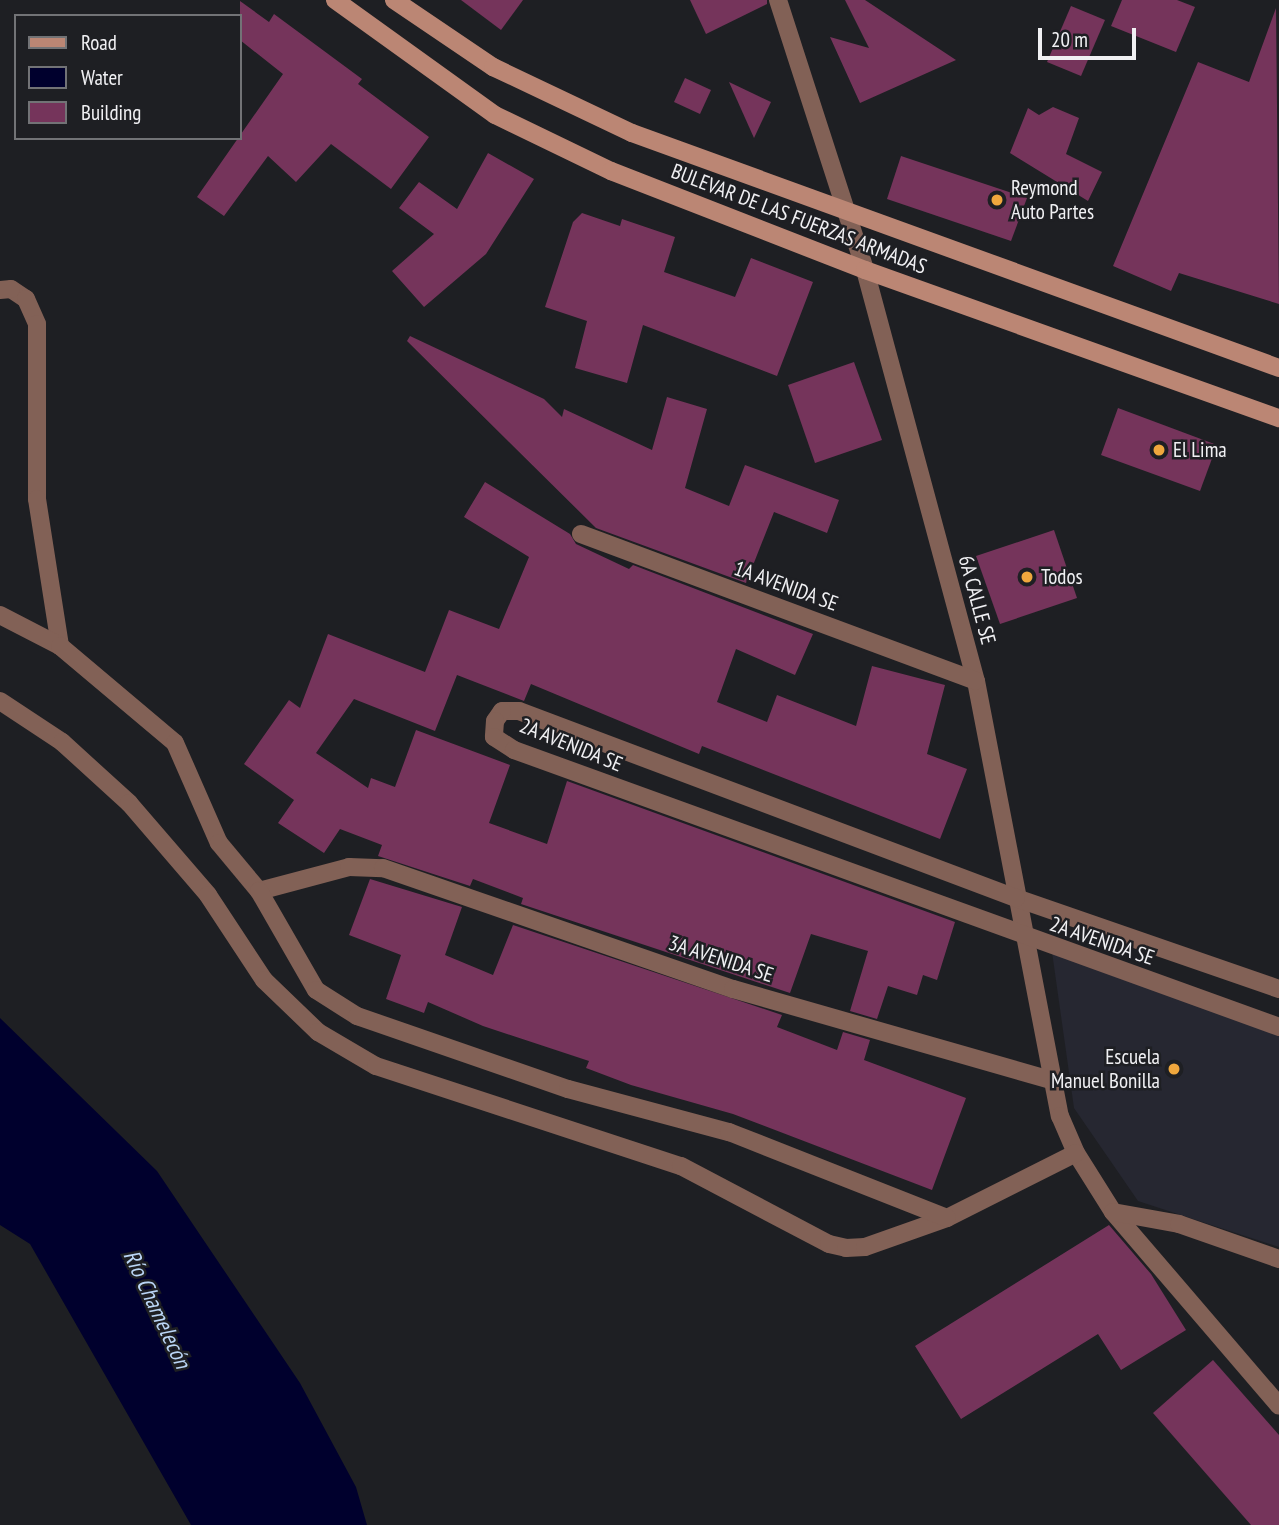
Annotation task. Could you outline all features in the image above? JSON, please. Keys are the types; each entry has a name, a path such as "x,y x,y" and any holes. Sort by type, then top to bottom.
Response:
{"street":[{"name":"BULEVAR DE LAS FUERZAS ARMADAS","path":"334,0 495,115 611,171 865,270 1279,418"},
{"name":"BULEVAR DE LAS FUERZAS ARMADAS","path":"394,0 493,67 632,133 1279,368"},
{"name":"6A CALLE SE","path":"778,0 865,270 976,681 1050,1080 1076,1153 1114,1212 1279,1406"},
{"path":"6,290 26,299 37,324 37,499 60,646"},
{"name":"1A AVENIDA SE","path":"581,534 976,681"},
{"path":"0,615 60,646 175,743 219,843 259,891 316,990 357,1016 568,1089 729,1132 947,1218"},
{"path":"0,701 62,742 129,803 208,895 264,980 318,1031 376,1066 681,1166 829,1244 865,1247 947,1218 1076,1153"},
{"name":"2A AVENIDA SE","path":"1279,989 1016,898 519,711 502,711 495,721 494,737 514,750 1023,937 1279,1027"},
{"name":"3A AVENIDA SE","path":"259,891 349,867 383,868 733,989 1050,1080"},
{"path":"1114,1212 1179,1224 1279,1259"}],"shaded area":[{"name":"Escuela Manuel Bonilla","path":"1052,952 1279,1030 1279,1247 1138,1201 1074,1108"}],"water":[{"name":"Río Chamelecón","path":"0,1018 157,1171 300,1383 356,1487 367,1525 191,1525 30,1244 0,1225"}],"building":[{"path":"461,0 523,0 501,30"},
{"path":"690,0 767,0 767,4 706,34"},
{"path":"845,0 865,0 956,60 860,103 830,37 869,48"},
{"path":"1122,0 1177,0 1195,7 1176,52 1111,26"},
{"path":"240,1 269,22 274,14 362,79 358,84 429,137 391,189 331,144 296,182 268,156 224,216 197,197 237,140 242,140 242,133 283,74 242,42"},
{"path":"1071,6 1105,20 1081,76 1047,62"},
{"path":"1276,8 1279,304 1179,273 1171,291 1113,266 1198,62 1249,82"},
{"path":"685,78 711,90 700,114 674,102"},
{"path":"729,82 771,102 754,138"},
{"path":"1053,107 1079,118 1066,154 1102,172 1088,201 1010,153 1028,108 1039,115"},
{"path":"488,153 534,179 486,254 424,307 392,271 434,234 399,208 419,182 457,209"},
{"path":"901,156 1027,198 1011,241 887,199"},
{"path":"582,213 620,226 622,219 675,237 664,272 735,297 751,258 813,282 777,376 643,325 627,383 575,368 587,321 545,307 573,222"},
{"path":"410,336 544,399 562,417 564,409 652,450 667,397 707,409 685,488 729,506 745,465 839,500 827,533 774,512 746,583 596,528 407,341"},
{"path":"854,362 882,440 815,463 788,385"},
{"name":"El Lima","path":"1118,408 1217,445 1200,491 1101,455"},
{"path":"485,482 570,534 576,544 629,569 633,565 813,634 795,675 736,649 717,702 767,722 777,695 856,726 872,666 945,685 927,754 967,769 940,839 702,746 699,754 531,684 524,701 457,675 435,731 354,699 316,753 368,788 371,778 395,787 416,730 510,765 489,823 547,844 567,781 955,922 937,980 923,975 917,995 888,986 877,1019 850,1011 868,951 811,934 790,993 521,904 523,898 473,879 470,886 378,856 382,845 340,829 324,853 278,823 294,800 244,764 289,700 300,708 328,634 425,672 449,610 499,629 529,557 464,517"},
{"name":"Todos","path":"1054,530 1077,598 1000,624 976,556"},
{"path":"370,879 462,907 445,955 493,975 513,925 782,1015 777,1027 837,1050 843,1032 870,1040 864,1060 966,1098 932,1190 733,1114 631,1085 586,1068 589,1061 483,1026 428,1002 424,1013 386,999 401,955 349,935"},
{"path":"1109,1225 1151,1274 1186,1330 1121,1370 1098,1334 961,1419 915,1346"},
{"path":"1213,1360 1279,1435 1279,1525 1251,1525 1153,1413"}],"place":[{"name":"Reymond Auto Partes","path":"997,200"},
{"name":"El Lima","path":"1159,450"},
{"name":"Todos","path":"1027,577"},
{"name":"Escuela Manuel Bonilla","path":"1174,1069"}]}
